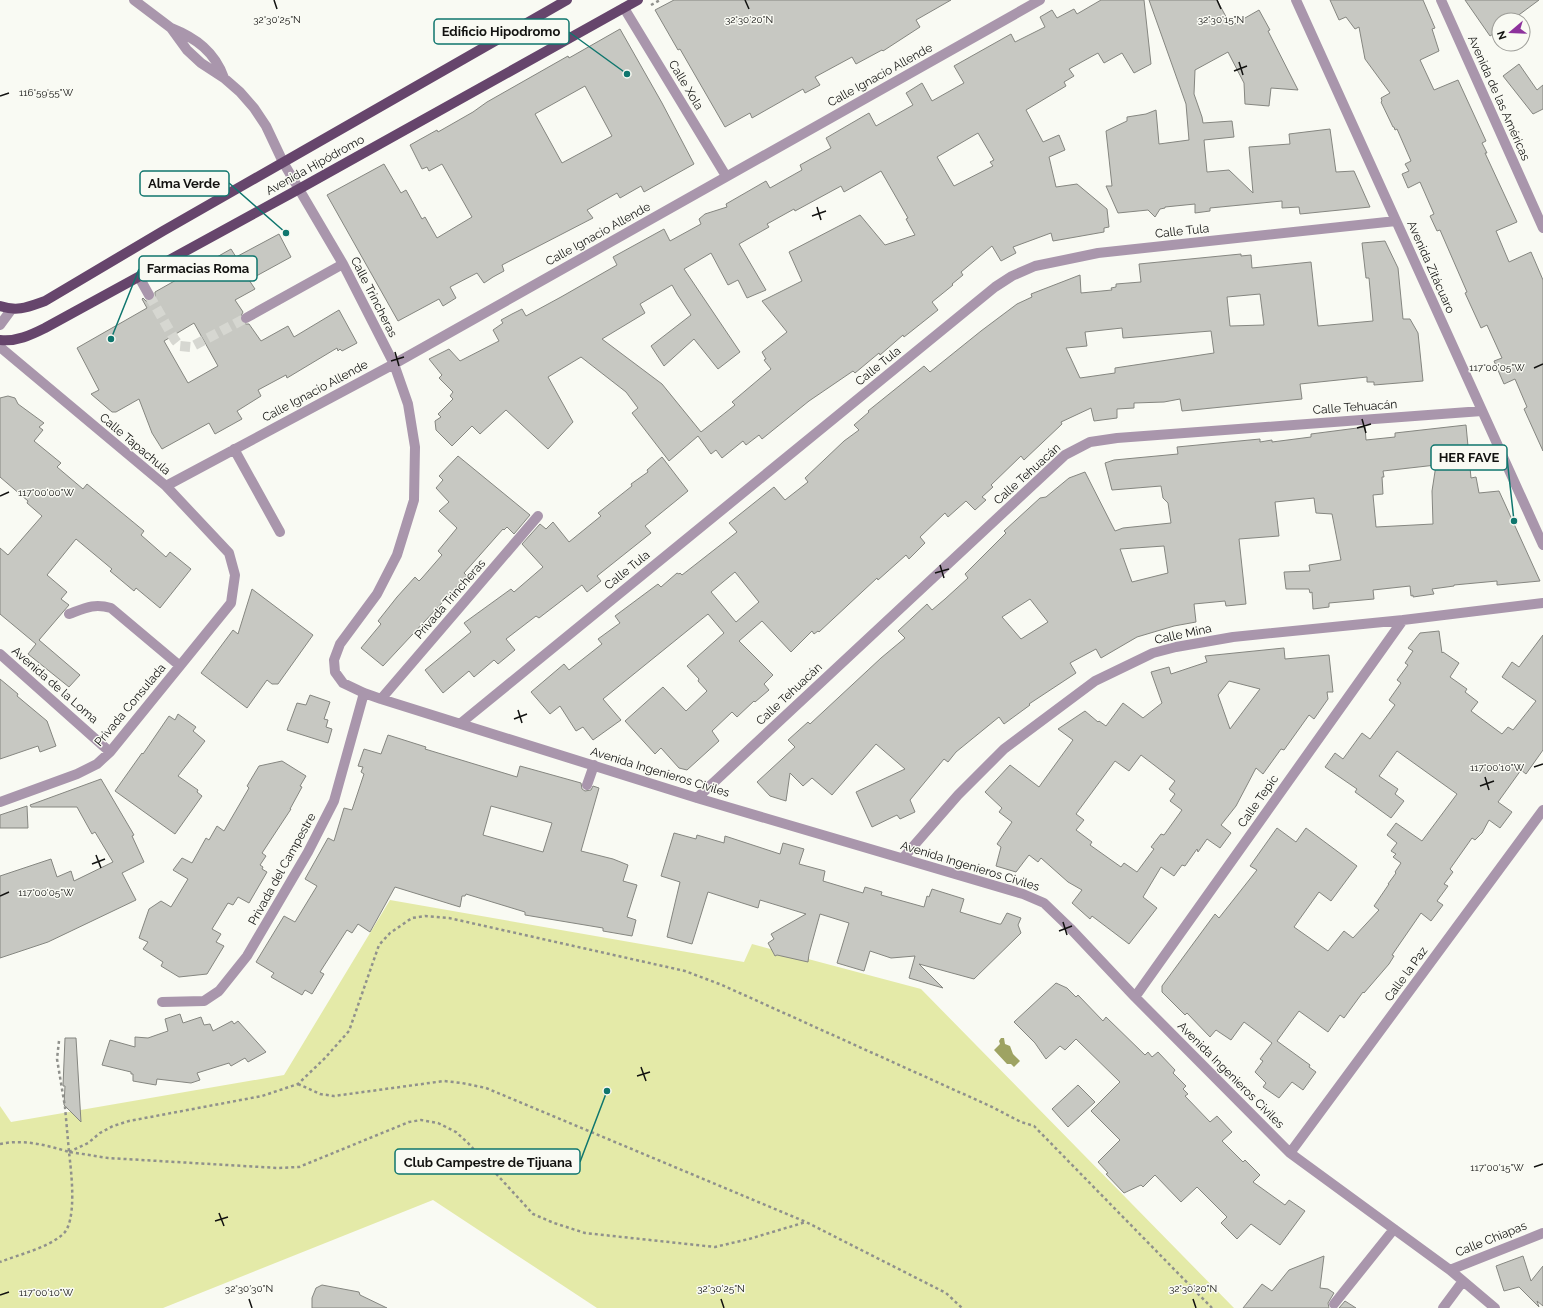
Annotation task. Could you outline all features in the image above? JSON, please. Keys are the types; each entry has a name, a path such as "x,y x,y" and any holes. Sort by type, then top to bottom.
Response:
{"main road":[{"name":"Avenida Hipódromo","path":"11,310 27,308 45,301 163,231 567,0"},
{"name":"Avenida Hipódromo","path":"0,340 7,340 32,334 139,277 638,0"},
{"path":"0,306 11,310"}],"street":[{"path":"134,0 171,28 193,57 208,69 224,78"},
{"name":"Calle Ignacio Allende","path":"166,486 394,364 1040,0"},
{"name":"Avenida Zitácuaro","path":"1296,0 1543,544"},
{"name":"Avenida de las Américas","path":"1441,0 1543,228"},
{"name":"Calle Xola","path":"624,8 726,176"},
{"path":"171,28 187,34 207,50 220,67 224,78"},
{"name":"Calle Trincheras","path":"224,78 240,92 254,108 266,126 283,162 343,264 394,364 408,404 415,447 414,500 397,555 377,594 340,644 334,660 335,672"},
{"name":"Calle Tula","path":"461,723 995,287 1012,276 1035,266 1098,253 1396,221"},
{"path":"246,318 343,264"},
{"path":"139,277 150,294"},
{"path":"0,325 11,310"},
{"name":"Calle Tapachula","path":"0,347 166,486 229,552 235,575"},
{"name":"Calle Tehuacán","path":"697,798 1065,455 1090,442 1117,438 1482,411"},
{"path":"234,450 280,532"},
{"name":"Privada Trincheras","path":"382,699 538,516"},
{"name":"Privada Consulada","path":"0,802 77,774 97,764 110,752 231,603 235,575"},
{"name":"Calle Mina","path":"903,858 958,795 1004,749 1095,681 1153,653 1176,647 1233,637 1402,620 1543,603"},
{"path":"70,614 91,606 102,605 111,608 180,666"},
{"name":"Calle Tepic","path":"1135,997 1402,620"},
{"name":"Avenida de la Loma","path":"0,654 110,752"},
{"name":"Avenida Ingenieros Civiles","path":"335,672 343,683 364,693 382,699 697,798 1024,894 1044,903 1290,1153 1450,1270 1495,1308"},
{"name":"Privada del Campestre","path":"162,1002 204,1001 219,991 248,956 308,852 334,801 364,693"},
{"path":"587,785 594,765"},
{"name":"Calle la Paz","path":"1290,1153 1543,810"},
{"path":"1334,1304 1394,1229"},
{"name":"Calle Chiapas","path":"1450,1270 1543,1233"},
{"path":"1443,1308 1463,1281"}],"path":[{"path":"70,1152 88,1143 100,1133 113,1126 129,1121 262,1096 298,1084 325,1058 349,1031 379,945 390,933 412,918 425,916 449,918 685,971 722,985 990,1106 1021,1122 1034,1126 1212,1308"},
{"path":"0,1262 42,1246 63,1235 68,1225 72,1200 70,1152 65,1107 57,1058 59,1041"},
{"path":"298,1084 320,1094 334,1096 444,1081 486,1088 806,1222 946,1293 962,1308"},
{"path":"0,1144 11,1141 36,1143 70,1152 108,1158 278,1168 299,1167 409,1122 421,1120 438,1123 456,1132 468,1143 533,1214 554,1223 585,1233 715,1247 749,1239 806,1222"}],"shaded area":[{"path":"390,900 744,962 752,944 921,989 1234,1308 597,1308 433,1200 163,1308 0,1308 0,1106 11,1122 284,1075"},
{"path":"1001,1038 1004,1038 1005,1044 1010,1046 1013,1054 1020,1061 1014,1067 1011,1064 1007,1064 994,1050 1000,1044 999,1041"}],"building":[{"path":"674,0 951,0 916,20 920,27 883,51 882,50 856,64 852,57 815,77 820,85 805,93 803,89 752,118 750,113 725,127 680,49 678,50 655,10"},
{"path":"1101,0 1144,0 1151,64 1134,73 1122,53 1104,63 1098,53 1069,69 1074,76 1064,82 1066,86 1026,110 1043,142 1059,135 1065,150 1049,157 1056,187 1077,184 1107,209 1109,227 1104,228 1104,232 1053,241 1051,233 1013,247 1016,253 1001,261 992,246 961,272 963,275 932,302 938,310 904,337 903,335 880,355 879,353 855,373 853,371 809,401 762,439 759,435 746,445 743,441 722,458 716,450 711,454 698,436 669,461 632,413 638,408 626,392 581,357 548,377 573,422 548,449 506,410 480,434 472,426 452,446 436,430 435,421 441,417 438,414 453,399 450,396 453,392 439,378 442,375 429,359 449,349 460,361 499,341 493,330 503,323 501,320 522,309 526,316 561,297 617,265 613,257 664,229 670,241 701,224 699,219 705,214 727,207 726,204 766,181 770,188 802,170 800,165 831,148 826,138 869,113 876,126 913,105 906,93 922,83 932,101 964,83 954,66 1011,34 1015,42 1045,27 1040,17 1052,10 1057,18 1074,9 1077,14","holes":["978,133 994,160 990,162 993,166 954,186 937,157","881,171 908,218 906,219 915,235 885,245 860,215 789,252 802,281 762,301 787,332 762,352 766,359 764,360 771,369 732,402 735,405 701,432 662,384 602,339 645,313 640,304 672,285 691,315 651,346 664,366 694,339 718,369 740,352 684,269 711,253 728,285 738,280 747,298 766,290 739,244 769,227 767,224 794,209 795,211 841,186 844,192"]},
{"path":"1149,0 1217,0 1231,26 1259,10 1298,90 1271,88 1269,106 1245,104 1244,83 1228,52 1195,70 1194,94 1203,123 1232,121 1234,137 1204,140 1207,172 1229,170 1253,193 1249,147 1290,144 1289,134 1330,129 1336,172 1354,171 1370,207 1300,214 1299,207 1282,208 1282,201 1210,208 1210,211 1195,213 1195,204 1165,207 1160,209 1155,217 1148,210 1118,213 1106,186 1112,186 1106,131 1127,121 1127,117 1146,114 1156,110 1159,144 1189,140 1186,104"},
{"path":"1330,0 1423,0 1435,28 1432,29 1439,51 1420,60 1434,90 1458,80 1486,141 1482,143 1487,153 1485,153 1517,222 1496,231 1509,262 1531,252 1543,280 1543,451 1524,409 1527,407 1515,379 1504,384 1494,361 1502,358 1487,325 1481,328 1465,293 1467,292 1440,230 1437,231 1430,216 1434,214 1420,182 1408,188 1402,174 1409,171 1405,164 1411,161 1397,129 1395,130 1393,127 1381,102 1381,98 1390,93 1365,59 1359,27 1355,29 1346,17 1339,20"},
{"path":"1465,0 1539,0 1523,12 1491,12 1490,36"},
{"path":"620,29 662,103 694,164 644,192 641,186 620,198 617,193 587,210 593,218 502,265 504,271 484,283 477,273 450,287 456,298 443,306 439,299 398,321 327,195 384,164 401,193 406,190 422,219 425,217 437,238 472,217 442,164 429,171 427,167 422,169 410,145 437,130 438,132 568,56 569,58","holes":["585,86 612,136 562,163 535,114"]},
{"path":"1519,64 1537,90 1543,85 1543,109 1533,114 1503,76"},
{"path":"279,234 291,257 249,280 255,289 235,300 243,312 240,318 241,321 249,324 261,341 288,326 294,337 339,310 357,343 342,351 340,349 338,351 337,348 287,378 286,375 258,390 261,396 237,411 242,419 215,434 209,423 162,449 152,433 139,399 116,412 112,412 91,394 99,390 77,348 147,308 142,299 143,298 146,301 152,301 155,298 155,292 231,249 236,257","holes":["194,323 218,366 188,383 164,341"]},
{"path":"1385,241 1398,268 1403,319 1410,319 1418,333 1423,381 1374,385 1374,382 1367,382 1367,377 1300,384 1302,399 1182,411 1180,399 1164,402 1134,403 1134,408 1117,409 1117,418 1094,421 1091,408 1061,422 1062,424 1024,460 1021,456 991,485 993,487 982,497 986,500 975,510 966,501 948,517 945,513 920,537 925,543 909,559 906,555 878,580 877,578 819,632 818,631 814,634 812,631 791,652 762,621 739,641 773,675 764,684 769,690 755,702 754,701 737,717 732,712 712,731 719,741 687,770 679,768 661,748 655,754 625,721 663,687 686,711 707,691 698,681 699,679 687,666 724,633 708,614 603,699 621,720 593,740 583,727 576,731 560,706 550,714 531,692 564,664 569,670 602,644 598,639 620,623 615,616 658,584 661,587 677,573 682,575 737,532 729,523 774,487 785,500 808,482 805,478 844,441 859,430 854,425 869,412 868,411 924,366 930,372 1017,304 1032,297 1031,294 1080,275 1081,293 1112,290 1111,288 1116,287 1116,284 1141,282 1139,264 1241,254 1241,256 1251,255 1252,268 1311,262 1318,326 1373,321 1369,278 1366,278 1362,243","holes":["1260,294 1264,325 1230,326 1227,297","1122,328 1123,338 1211,331 1214,353 1115,368 1115,373 1080,378 1066,348 1087,346 1085,332","735,572 759,602 736,622 711,592"]},
{"path":"8,396 15,398 18,404 44,423 39,427 43,430 34,441 61,463 57,467 83,489 87,484 144,531 141,535 166,557 170,552 191,569 160,608 136,588 134,591 110,571 112,569 76,539 47,575 67,592 61,599 69,605 39,640 80,675 69,687 28,654 36,644 0,614 0,548 8,555 42,516 27,503 28,501 0,477 0,398"},
{"path":"1466,425 1471,478 1476,477 1479,493 1499,491 1540,581 1497,585 1497,581 1454,585 1432,589 1434,594 1413,597 1413,595 1411,596 1410,586 1373,590 1374,599 1329,603 1329,607 1313,609 1312,592 1310,593 1309,589 1286,589 1284,572 1310,571 1309,565 1341,560 1332,514 1316,513 1314,498 1275,502 1279,536 1239,539 1246,604 1226,606 1225,601 1194,604 1196,622 1174,626 1137,637 1101,658 1096,649 1070,663 1076,673 1029,704 1030,705 1004,724 999,717 956,752 948,762 944,759 910,800 915,812 900,819 897,815 872,827 856,792 905,769 876,744 832,795 812,778 803,786 790,773 786,801 770,796 757,782 795,747 788,740 808,722 810,724 881,658 905,638 898,631 927,604 932,610 945,599 968,578 965,574 1006,533 1004,531 1040,498 1046,497 1069,478 1085,472 1115,531 1123,528 1171,523 1168,503 1163,498 1161,486 1112,490 1105,463 1114,460 1178,454 1177,447 1260,439 1260,442 1272,440 1272,442 1311,437 1311,434 1365,427 1366,440 1395,437 1395,433","holes":["1436,465 1432,491 1433,524 1376,527 1373,495 1383,494 1383,471","1164,546 1168,573 1132,582 1120,549","1030,599 1048,622 1021,639 1002,617"]},
{"path":"458,456 530,515 514,534 507,527 504,530 503,529 464,573 467,576 383,666 361,648 381,624 378,621 397,597 415,577 419,581 442,555 438,551 457,528 439,511 449,502 436,488 443,480 439,476"},
{"path":"662,457 688,491 645,526 651,533 597,576 601,581 587,592 582,585 539,618 536,616 506,639 515,650 498,664 494,660 474,677 469,671 443,693 425,670 471,632 464,623 511,589 514,592 543,567 522,544 540,524 546,529 553,522 569,542 601,516 598,513 632,486 631,484 648,472 647,470"},
{"path":"252,589 313,635 278,684 272,684 267,680 247,708 201,673 233,630 238,634"},
{"path":"1439,631 1442,653 1443,652 1459,663 1450,677 1467,689 1465,692 1478,702 1471,711 1502,734 1508,727 1513,730 1536,701 1502,677 1512,662 1519,667 1543,635 1543,750 1526,774 1521,770 1498,802 1512,812 1500,828 1489,820 1482,833 1475,840 1472,838 1450,869 1453,872 1444,884 1448,886 1437,901 1443,905 1431,921 1421,913 1392,955 1394,956 1389,964 1364,993 1363,992 1344,1018 1340,1015 1328,1032 1299,1011 1277,1041 1310,1065 1309,1067 1316,1072 1303,1090 1292,1082 1279,1098 1263,1087 1266,1083 1255,1072 1263,1061 1260,1059 1272,1043 1244,1022 1231,1040 1216,1030 1210,1037 1187,1013 1185,1015 1162,992 1162,986 1215,914 1219,918 1257,870 1250,866 1277,828 1296,842 1306,828 1357,866 1331,901 1319,892 1294,927 1328,951 1344,931 1353,938 1379,910 1374,906 1401,863 1393,857 1396,854 1391,851 1397,843 1387,835 1396,823 1422,841 1457,794 1397,751 1379,776 1398,789 1395,794 1404,801 1391,818 1355,792 1357,789 1325,767 1335,753 1343,759 1362,733 1370,739 1395,705 1389,700 1401,683 1397,680 1408,665 1405,663 1413,651 1408,648 1420,633"},
{"path":"1284,648 1285,659 1329,655 1333,692 1327,692 1328,699 1314,719 1309,715 1284,750 1281,749 1263,774 1256,768 1236,806 1221,825 1231,833 1220,848 1207,839 1198,852 1197,849 1185,866 1182,865 1174,876 1161,867 1143,897 1157,908 1129,944 1092,916 1090,919 1072,903 1082,890 1068,882 1041,858 1038,862 1029,855 1016,872 996,866 1001,847 997,844 1012,822 999,812 1002,808 985,792 1010,765 1039,787 1073,740 1058,729 1085,711 1098,722 1099,721 1106,726 1123,703 1143,718 1162,703 1151,672 1169,667 1171,674 1207,662 1205,656","holes":["1229,681 1260,689 1230,729 1218,695","1141,755 1175,781 1169,789 1175,794 1170,801 1182,810 1164,835 1161,834 1151,847 1154,849 1137,872 1124,863 1121,867 1090,845 1092,842 1076,830 1084,820 1076,814 1115,761 1129,771"]},
{"path":"0,679 18,694 17,696 47,721 56,746 40,752 38,746 0,759"},
{"path":"310,695 330,702 324,719 328,720 326,727 332,729 328,743 287,730 297,703 306,705"},
{"path":"178,714 196,727 193,731 205,741 178,776 198,790 197,792 202,796 175,834 115,791 169,716 175,720"},
{"path":"388,735 426,747 425,749 517,777 520,766 581,783 582,789 585,791 591,790 593,786 599,788 581,851 613,859 628,865 623,881 637,885 627,917 636,920 632,936 603,931 603,928 525,915 525,912 466,894 465,896 462,896 460,907 395,887 370,932 358,924 352,933 347,930 320,972 324,974 312,994 305,990 302,995 271,977 274,973 256,962 284,916 295,922 317,886 305,879 328,838 334,841 344,808 352,810 364,774 361,772 363,767 358,766 364,749 381,754","holes":["491,806 552,823 543,852 483,835"]},
{"path":"282,761 306,776 300,786 302,787 291,809 262,853 266,856 260,865 263,867 262,869 267,872 249,903 238,897 233,905 228,903 212,929 221,934 216,942 224,946 207,974 179,977 161,966 163,962 143,949 148,942 139,938 149,909 161,901 171,907 188,879 173,870 182,858 192,863 206,838 209,840 217,826 224,831 249,788 247,786 259,766"},
{"path":"101,779 134,835 132,836 144,862 122,873 136,900 48,942 0,958 0,876 51,859 57,877 71,871 74,881 113,862 95,832 92,834 77,807 31,807 30,805"},
{"path":"27,806 28,828 0,828 0,815"},
{"path":"674,833 696,839 697,835 724,843 725,836 780,854 783,843 804,849 799,864 825,871 823,881 863,893 865,887 882,892 881,895 924,907 927,896 929,897 932,889 964,899 960,912 999,924 1001,924 1007,913 1021,918 1018,925 1021,933 974,979 919,964 943,988 909,978 915,956 891,958 870,951 864,971 837,963 849,923 820,914 808,962 777,955 775,956 768,943 774,939 771,934 806,914 760,900 758,908 708,892 692,944 667,937 680,882 661,876"},
{"path":"1056,983 1067,988 1076,997 1078,995 1103,1021 1106,1017 1145,1055 1148,1052 1152,1057 1158,1052 1175,1070 1173,1073 1186,1086 1183,1089 1188,1094 1185,1096 1210,1122 1217,1116 1232,1132 1222,1141 1243,1162 1245,1160 1260,1175 1253,1182 1285,1205 1289,1200 1305,1211 1280,1245 1251,1224 1237,1239 1221,1223 1227,1217 1197,1187 1181,1202 1155,1175 1143,1187 1141,1185 1124,1193 1106,1174 1108,1173 1098,1162 1120,1140 1091,1111 1120,1082 1076,1039 1065,1050 1060,1046 1046,1059 1035,1043 1014,1022"},
{"path":"180,1014 183,1023 201,1017 204,1025 210,1024 213,1031 232,1021 234,1024 238,1021 266,1052 248,1062 245,1058 231,1066 229,1063 197,1073 200,1080 191,1083 157,1079 156,1085 133,1081 133,1074 131,1074 131,1072 102,1065 110,1040 135,1047 135,1037 148,1038 168,1031 165,1019"},
{"path":"65,1038 76,1038 81,1122 64,1105 65,1086 63,1086"},
{"path":"1078,1085 1095,1102 1068,1127 1052,1109"},
{"path":"1324,1256 1320,1288 1328,1289 1334,1293 1328,1303 1329,1308 1243,1308 1262,1284 1272,1291 1289,1270"},
{"path":"1523,1256 1531,1281 1543,1266 1543,1306 1537,1301 1539,1307 1519,1287 1504,1291 1496,1266"},
{"path":"322,1285 359,1292 360,1295 387,1308 312,1308 312,1298 316,1288"},
{"path":"1345,1301 1356,1308 1339,1308"}],"tunnel":[{"path":"149,295 180,346 191,347 246,318"}],"place":[{"name":"Edificio Hipodromo","path":"627,74"},
{"name":"Alma Verde","path":"286,233"},
{"name":"Farmacias Roma","path":"111,339"},
{"name":"HER FAVE","path":"1514,521"},
{"name":"Club Campestre de Tijuana","path":"607,1091"}]}
